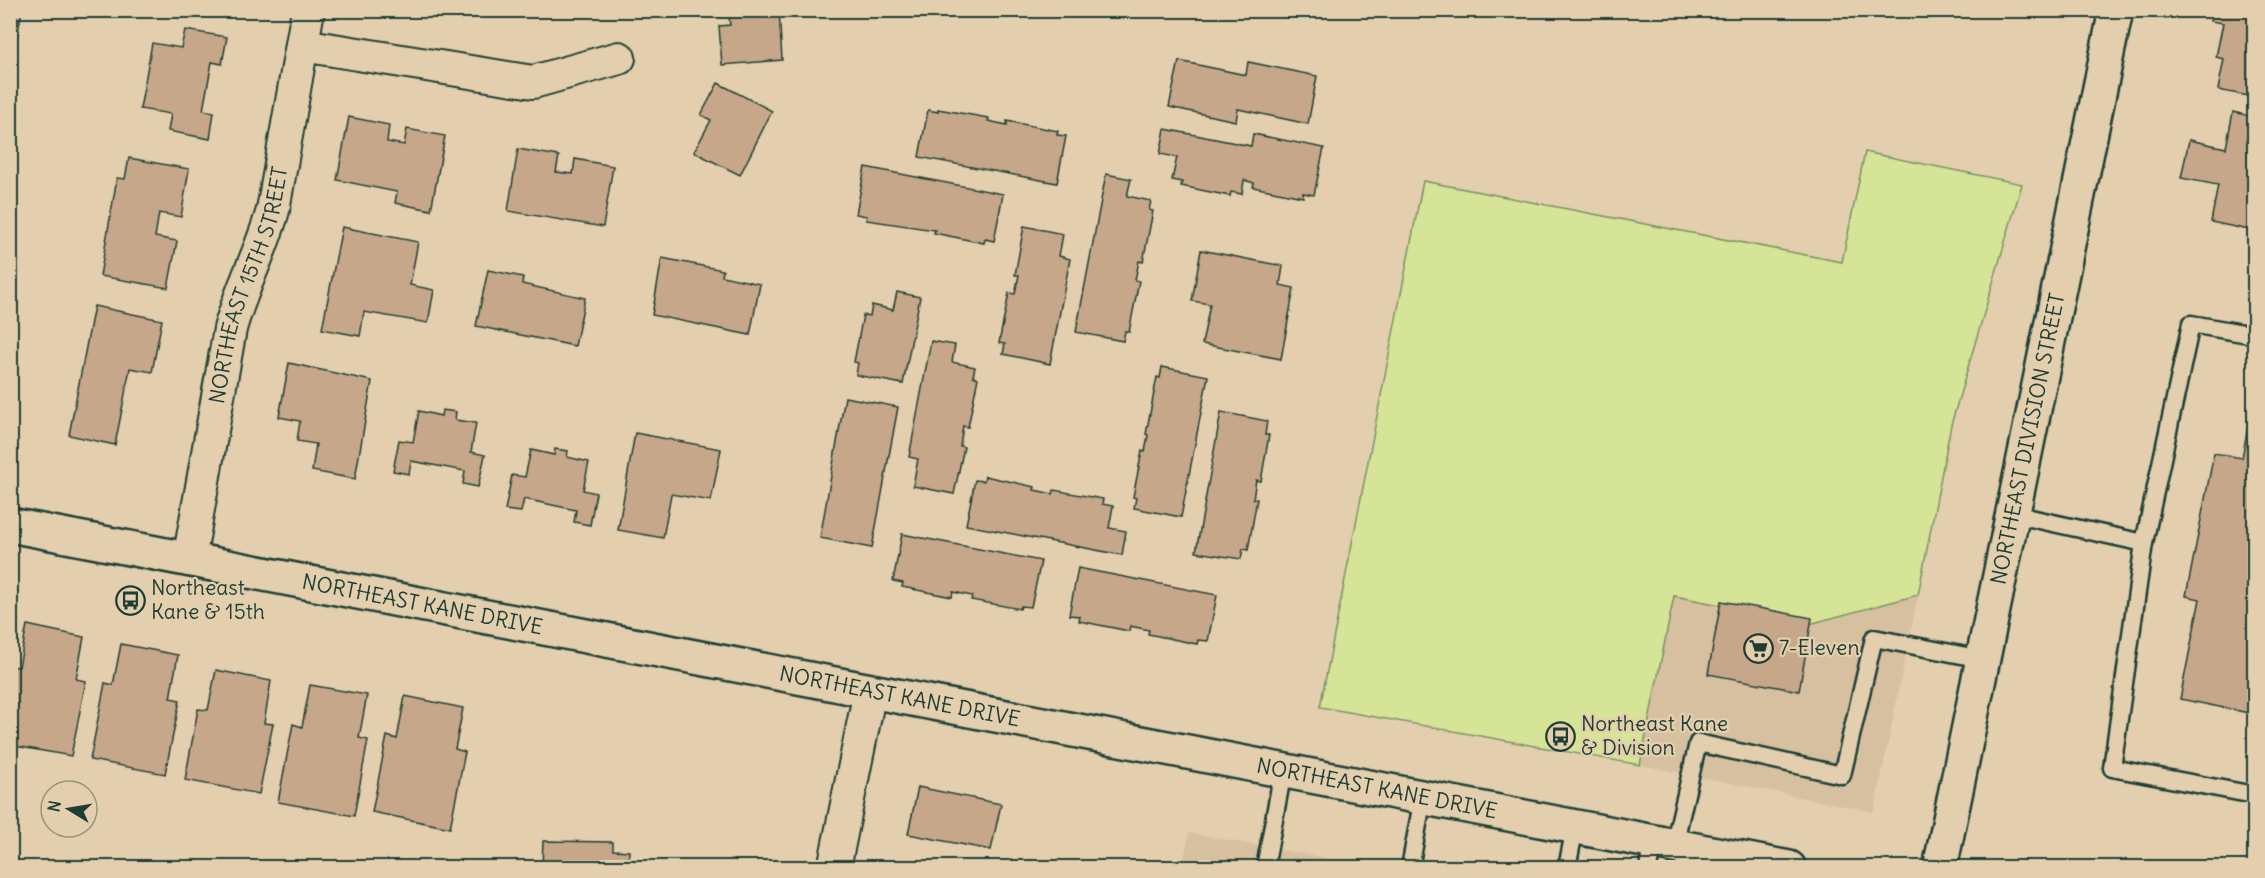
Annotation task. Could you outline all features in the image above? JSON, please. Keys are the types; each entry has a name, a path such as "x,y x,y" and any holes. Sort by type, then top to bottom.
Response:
{"main road":[{"name":"NORTHEAST DIVISION STREET","path":"1940,867 2116,10"},
{"name":"NORTHEAST KANE DRIVE","path":"10,525 1575,826 1658,851 1789,867"}],"street":[{"name":"NORTHEAST 15TH STREET","path":"189,560 230,329 236,306 264,241 273,210 308,10"},
{"path":"302,45 533,82 619,57"},
{"path":"834,867 870,691"}],"lane":[{"path":"2254,335 2191,324 2144,543 2112,768 2254,795"},
{"path":"2012,514 2144,543"},
{"path":"1658,851 1698,744 1842,775 1874,638 1982,659"},
{"path":"1266,867 1283,771"},
{"path":"1410,867 1423,797"},
{"path":"1567,867 1575,826"}],"shaded area":[{"path":"1918,595 1874,812 1640,765 1674,596 1813,623"},
{"path":"1189,833 1375,867 1182,868"}],"green space":[{"path":"1865,152 2022,184 1951,425 1918,595 1813,623 1674,596 1640,765 1320,707 1423,181 1842,262"}],"building":[{"path":"10,10 22,10 10,76"},
{"path":"728,10 779,10 782,60 722,65 719,26 730,25"},
{"path":"2212,10 2254,10 2254,97 2218,90 2224,59 2216,57 2223,23 2210,21"},
{"path":"185,30 227,37 222,64 212,62 203,110 214,112 210,139 168,131 171,114 140,109 152,43 181,48"},
{"path":"1179,61 1246,75 1248,62 1317,76 1308,124 1238,109 1236,121 1169,107"},
{"path":"718,83 772,111 740,175 694,152 711,120 701,115"},
{"path":"938,109 989,118 988,121 1007,125 1007,121 1058,131 1057,135 1066,136 1057,183 919,157 928,110 938,112"},
{"path":"2233,112 2254,117 2254,231 2211,222 2218,185 2181,178 2189,140 2226,148"},
{"path":"349,117 389,125 387,142 404,145 407,129 445,136 431,210 395,203 397,192 337,180"},
{"path":"1165,129 1251,146 1253,134 1324,148 1314,195 1303,193 1303,197 1253,187 1254,183 1244,180 1242,194 1231,192 1230,196 1181,186 1182,182 1172,180 1177,157 1160,154"},
{"path":"518,149 559,156 556,172 573,174 575,159 613,166 603,227 508,211"},
{"path":"129,158 189,169 181,217 159,213 155,237 177,241 168,288 100,276 117,178 125,179"},
{"path":"865,167 1003,194 994,241 985,239 984,243 934,233 935,230 866,220 867,216 856,214"},
{"path":"1106,174 1131,179 1127,196 1151,201 1149,210 1153,211 1143,262 1139,261 1135,280 1139,281 1129,332 1125,331 1123,341 1076,332"},
{"path":"1024,226 1063,234 1059,256 1070,259 1050,364 1003,354 1005,344 999,343 1009,293 1015,294 1019,275 1015,275"},
{"path":"342,227 418,242 410,285 434,290 428,323 364,312 360,336 322,329"},
{"path":"1201,250 1283,266 1280,285 1294,288 1281,359 1202,344 1210,304 1192,301"},
{"path":"662,258 723,270 722,276 760,284 750,335 652,315"},
{"path":"488,270 523,277 522,284 585,298 575,346 476,326"},
{"path":"897,292 920,297 903,384 856,375 858,363 854,362 863,315 870,316 872,305 893,310"},
{"path":"94,306 162,320 152,372 130,368 115,445 69,435"},
{"path":"931,341 955,345 952,362 975,367 973,376 978,378 968,427 963,426 960,446 964,447 954,494 913,486 918,459 909,457"},
{"path":"289,363 372,381 355,479 312,471 316,444 297,441 300,421 279,417"},
{"path":"1162,367 1208,376 1181,517 1134,508 1136,498 1133,497 1142,451 1145,452 1148,435 1146,434 1157,377 1160,378"},
{"path":"2254,395 2254,714 2180,699 2200,599 2186,596 2214,453 2242,458"},
{"path":"845,397 898,407 872,548 820,538"},
{"path":"442,410 456,412 455,420 476,423 471,452 485,455 478,487 463,484 465,471 411,461 409,474 393,471 399,440 413,442 419,411 441,416"},
{"path":"1221,412 1267,421 1265,435 1269,435 1261,481 1256,480 1253,499 1257,499 1248,550 1243,549 1241,559 1196,552"},
{"path":"635,433 721,449 711,501 671,494 663,538 618,530"},
{"path":"555,449 568,451 567,457 589,462 583,490 596,493 590,525 574,522 576,510 524,499 521,512 505,510 512,475 525,477 531,450 554,455"},
{"path":"985,476 1035,487 1034,490 1053,494 1054,490 1103,499 1102,504 1113,506 1109,528 1126,531 1122,555 966,525 975,480 984,481"},
{"path":"902,534 1041,561 1031,607 1021,606 1020,609 971,600 972,596 953,592 952,597 902,587 903,583 893,581"},
{"path":"1078,568 1217,595 1208,641 1198,640 1197,644 1148,634 1149,630 1130,626 1129,631 1079,621 1080,616 1069,615"},
{"path":"1721,601 1812,618 1799,691 1708,674"},
{"path":"27,625 84,637 76,679 86,681 71,756 10,745 10,666 19,667"},
{"path":"121,644 178,655 170,698 180,700 165,774 90,760 105,683 113,685"},
{"path":"216,670 271,681 264,723 273,724 259,794 185,780 198,709 208,710"},
{"path":"310,685 367,695 359,738 368,740 354,816 278,802 293,724 302,727"},
{"path":"405,696 463,708 455,749 465,752 450,828 372,812 387,736 397,739"},
{"path":"918,787 1001,804 991,850 908,834"},
{"path":"543,841 613,842 613,850 629,851 628,868 542,868"},
{"path":"10,860 47,868 10,868"}],"place":[{"name":"Northeast Kane & 15th","path":"130,600"},
{"name":"7-Eleven","path":"1758,648"},
{"name":"Northeast Kane & Division","path":"1560,736"}]}
